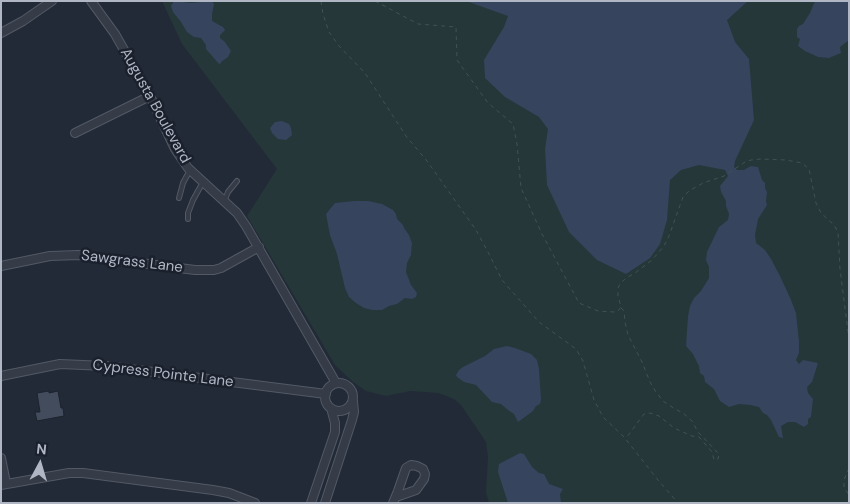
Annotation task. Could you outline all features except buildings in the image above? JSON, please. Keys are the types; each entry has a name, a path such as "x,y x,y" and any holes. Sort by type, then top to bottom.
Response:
{"street":[{"path":"1,33 23,21 52,1"},
{"name":"Augusta Boulevard","path":"91,1 115,34 150,96 175,149 190,170 237,213 246,226 336,383"},
{"path":"75,132 150,96"},
{"name":"Sawgrass Lane","path":"1,266 50,256 78,255 195,270 214,270 259,248"},
{"name":"Cypress Pointe Lane","path":"1,376 60,364 106,366 326,394"},
{"path":"311,503 335,432 335,423 331,408 326,402 326,394 329,387 340,383 348,386 353,393 354,412 326,503"},
{"path":"331,408 341,411 353,402"},
{"path":"1,458 4,484 69,473 83,473 214,490 229,493 255,503"},
{"path":"411,465 423,469 424,479 416,490 395,500 406,468 411,465"}],"lane":[{"path":"179,198 183,183 190,170"},
{"path":"224,202 228,192 237,181"},
{"path":"188,219 192,200 203,182"}],"path":[{"path":"321,1 329,32 365,73 406,136 427,161 476,230 502,280 540,322 576,349 584,361 594,400 603,417 626,439 678,503"},
{"path":"375,1 418,24 456,26 457,60 488,103 513,124 521,188 542,234 579,303 598,311 614,312 618,311 620,307"},
{"path":"626,439 644,414 650,413 659,416 674,428 692,436 700,436 712,452 714,460 718,459 719,454 698,432 692,421 663,401 650,382 628,335 624,311 620,307 618,288 626,278 652,260 664,246 683,197 689,191 703,183 724,176 745,162 756,159 769,159 802,163 808,169 816,203 838,232 840,269 849,339"},
{"path":"849,468 844,480 844,487 849,495"}],"shaded area":[{"path":"162,1 849,1 849,503 489,503 486,492 488,457 486,442 461,405 454,399 439,393 410,391 386,396 366,391 335,365 247,216 277,169 182,44"}],"water":[{"path":"174,1 191,3 212,1 214,4 212,21 225,30 220,35 220,38 231,51 228,57 221,63 219,64 206,49 206,45 201,38 194,37 187,32 173,12 171,6"},
{"path":"466,1 748,1 727,20 735,42 749,59 754,120 734,167 737,170 744,170 751,166 758,167 762,180 765,183 767,205 758,219 755,235 756,243 765,250 771,259 796,313 799,353 796,360 799,364 803,360 818,363 812,382 807,387 808,393 813,399 811,417 808,419 808,424 804,427 795,422 788,422 781,426 783,438 779,437 771,420 759,407 739,404 729,407 720,401 714,389 705,382 693,354 686,346 690,306 709,278 709,267 706,260 707,252 719,227 728,220 729,214 726,201 720,186 728,176 725,170 699,165 681,170 670,180 667,220 660,244 650,258 626,274 597,260 569,232 547,185 545,149 548,129 539,117 505,97 485,78 484,60 504,27 508,16"},
{"path":"815,1 847,1 849,4 849,40 840,47 841,53 829,58 818,57 798,46 800,39 797,37 797,29 803,24"},
{"path":"282,121 289,124 291,128 292,135 286,140 278,139 270,128 275,122"},
{"path":"354,201 382,204 393,210 396,214 397,219 403,225 412,243 406,272 411,285 417,293 416,297 412,299 405,298 397,304 382,310 372,310 364,308 349,297 330,235 326,214 335,203"},
{"path":"507,346 531,354 537,360 539,369 540,404 518,422 514,414 501,404 492,402 476,385 464,382 456,375 463,367 485,356 494,349"},
{"path":"520,453 524,454 532,467 539,473 544,474 549,484 563,489 560,494 561,503 508,503 498,472 499,464"}]}
